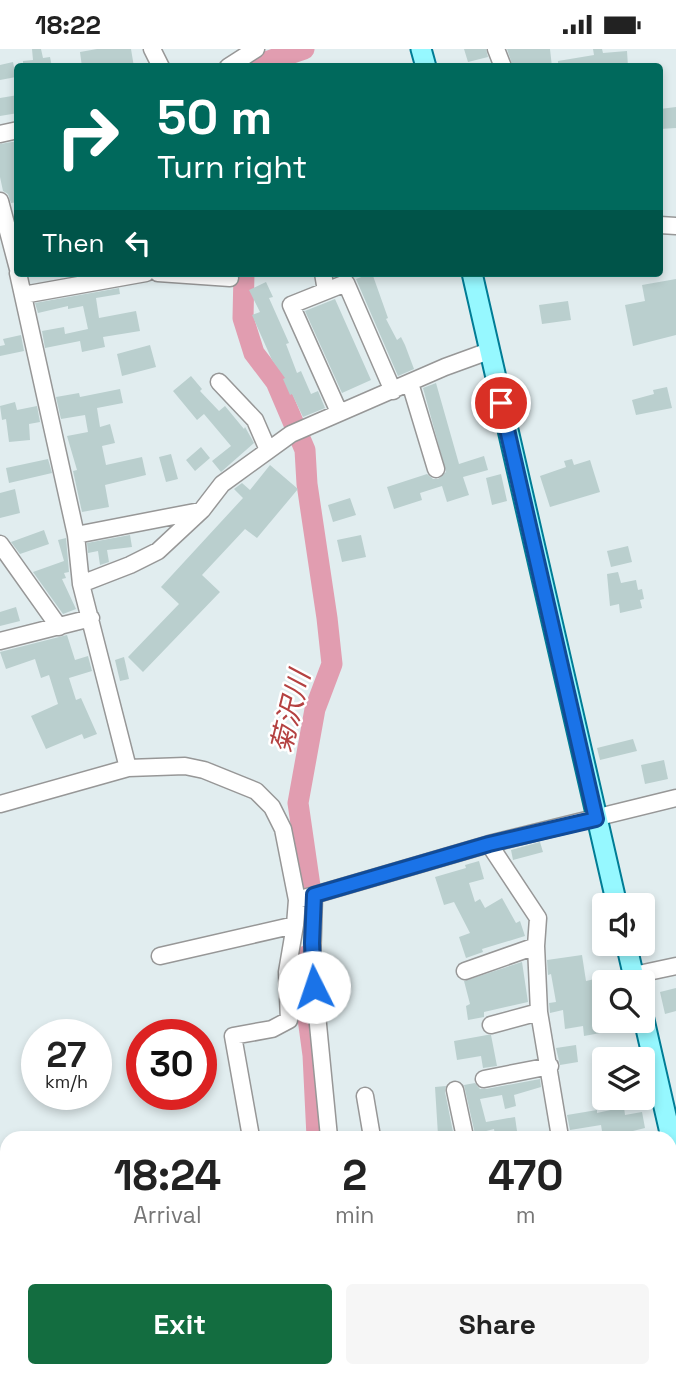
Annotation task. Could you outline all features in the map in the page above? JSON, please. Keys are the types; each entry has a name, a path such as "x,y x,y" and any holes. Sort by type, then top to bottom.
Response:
{"main road":[{"path":"473,277 614,893"},
{"path":"647,1033 670,1131"}],"street":[{"path":"234,63 256,49"},
{"path":"0,201 14,264"},
{"path":"18,277 75,535 81,584 128,768"},
{"path":"23,295 124,277"},
{"path":"216,277 230,278"},
{"path":"324,277 326,291"},
{"path":"339,412 292,305 346,283 393,391"},
{"path":"81,584 158,551 201,510 222,484 290,434 445,367 489,351"},
{"path":"219,382 255,420 268,450"},
{"path":"410,383 436,469"},
{"path":"75,535 201,510"},
{"path":"0,544 59,627"},
{"path":"0,641 91,618"},
{"path":"0,804 128,768 185,766 204,770 256,791 272,807 283,829 297,900 287,972 289,1020 272,1028 233,1036 250,1131"},
{"path":"297,900 489,844 676,798"},
{"path":"489,844 538,918 536,946 539,1012 559,1131"},
{"path":"314,895 312,963 328,1131"},
{"path":"160,956 295,925"},
{"path":"465,971 536,946"},
{"path":"655,972 676,965"},
{"path":"491,1025 539,1012"},
{"path":"484,1079 550,1066"},
{"path":"455,1090 464,1131"},
{"path":"365,1096 371,1131"}],"building":[{"path":"32,49 41,49 43,58 50,57 51,63 23,63 33,60"},
{"path":"131,49 133,63 81,63 80,52"},
{"path":"464,49 486,49 488,57 468,62"},
{"path":"507,49 550,49 552,63 512,63"},
{"path":"593,49 602,49 603,53 627,51 628,63 558,63 558,61 594,55"},
{"path":"13,62 14,77 0,80 0,65"},
{"path":"14,96 14,114 0,116 0,98"},
{"path":"676,107 676,128 663,129 663,109"},
{"path":"14,142 14,203 11,203 8,194 3,191 0,177 0,144"},
{"path":"373,277 388,318 386,319 397,340 401,337 414,369 398,376 356,279"},
{"path":"676,279 676,335 633,346 625,305 645,301 642,285"},
{"path":"266,282 273,297 269,298 289,343 286,344 297,373 301,371 311,394 318,391 325,408 303,417 292,394 290,395 283,379 285,378 272,360 252,315 260,312 249,290"},
{"path":"119,288 120,294 96,298 99,318 136,311 140,331 103,337 105,347 82,352 80,341 45,348 42,331 64,327 65,334 88,329 83,306 68,309 68,306 38,313 35,303"},
{"path":"335,299 371,380 342,393 305,311"},
{"path":"568,301 571,320 542,324 539,305"},
{"path":"21,335 24,351 0,356 0,346 5,345 3,339"},
{"path":"150,345 156,367 122,376 117,354"},
{"path":"191,376 202,389 200,391 219,411 225,406 244,429 245,427 254,443 221,472 212,461 231,446 204,414 197,420 173,391"},
{"path":"436,383 459,464 484,456 488,470 463,477 469,495 447,502 442,486 420,493 422,500 394,509 387,487 427,474 438,479 446,472 423,388"},
{"path":"667,387 672,408 636,415 632,400"},
{"path":"120,389 123,403 97,408 100,427 110,424 115,443 102,446 106,465 142,457 146,475 105,485 109,507 82,512 73,471 77,470 67,436 88,432 85,415 61,419 56,397 79,393 80,397"},
{"path":"15,402 17,410 37,406 40,422 29,424 30,440 9,442 6,419 2,420 0,406"},
{"path":"201,447 210,458 195,471 186,460"},
{"path":"171,454 178,479 166,482 159,457"},
{"path":"48,459 52,473 9,483 6,468"},
{"path":"572,459 574,465 590,460 600,492 550,507 540,476 566,467 564,461"},
{"path":"270,465 298,489 257,538 245,529 202,575 220,592 143,672 128,657 179,604 161,587 243,498 234,489 242,483 250,490"},
{"path":"501,474 507,501 492,505 486,478"},
{"path":"15,489 20,513 0,518 0,493"},
{"path":"350,498 356,515 333,522 328,505"},
{"path":"44,530 49,544 20,554 11,542"},
{"path":"130,535 132,547 107,550 109,562 100,565 98,551 88,553 87,543"},
{"path":"361,535 366,557 342,562 337,540"},
{"path":"66,538 69,572 64,573 66,578 62,579 76,609 63,614 33,572 64,561 58,540"},
{"path":"628,546 632,562 611,567 607,551"},
{"path":"618,572 621,583 636,580 638,590 642,589 642,608 620,613 619,604 610,606 607,574"},
{"path":"16,607 20,621 0,626 0,612"},
{"path":"67,635 75,660 88,656 92,671 69,678 76,700 81,698 97,734 84,739 82,734 46,749 31,716 58,704 49,675 41,678 35,659 6,669 0,652"},
{"path":"124,657 129,679 120,681 115,660"},
{"path":"633,739 637,751 600,760 597,748"},
{"path":"664,760 668,779 645,784 641,765"},
{"path":"540,842 543,852 513,860 511,850"},
{"path":"479,861 484,879 469,883 475,902 480,899 485,908 502,898 516,923 520,921 525,936 482,949 483,952 466,958 459,937 470,933 454,902 444,905 435,877 466,868 465,865"},
{"path":"582,955 586,981 592,980 592,1033 600,1033 584,1036 583,1026 565,1029 563,1010 550,1013 549,1003 556,1002 551,974 548,975 547,960"},
{"path":"522,962 528,1002 484,1012 484,1017 468,1020 466,1006 470,1004 464,981"},
{"path":"676,988 676,1011 665,1014 660,992"},
{"path":"491,1035 497,1066 483,1068 481,1056 457,1060 454,1041"},
{"path":"576,1045 578,1062 560,1065 556,1048"},
{"path":"540,1079 541,1087 514,1095 516,1106 505,1109 502,1095 480,1099 486,1122 515,1117 517,1131 474,1131 464,1085 475,1083 480,1089"},
{"path":"446,1086 453,1131 438,1131 435,1087"},
{"path":"597,1110 597,1113 624,1110 625,1115 642,1112 645,1128 633,1131 602,1131 601,1125 570,1130 567,1115"}],"waterway":[{"name":"菊沢川","path":"263,63 304,49"},
{"name":"菊沢川","path":"244,277 243,318 254,353 276,382 305,450 307,484 332,664 315,709 298,803 311,893 306,917"},
{"name":"菊沢川","path":"306,956 307,1011 313,1055 317,1131"}],"route":[{"path":"314,987 314,895 489,844 596,819 501,403"}]}
